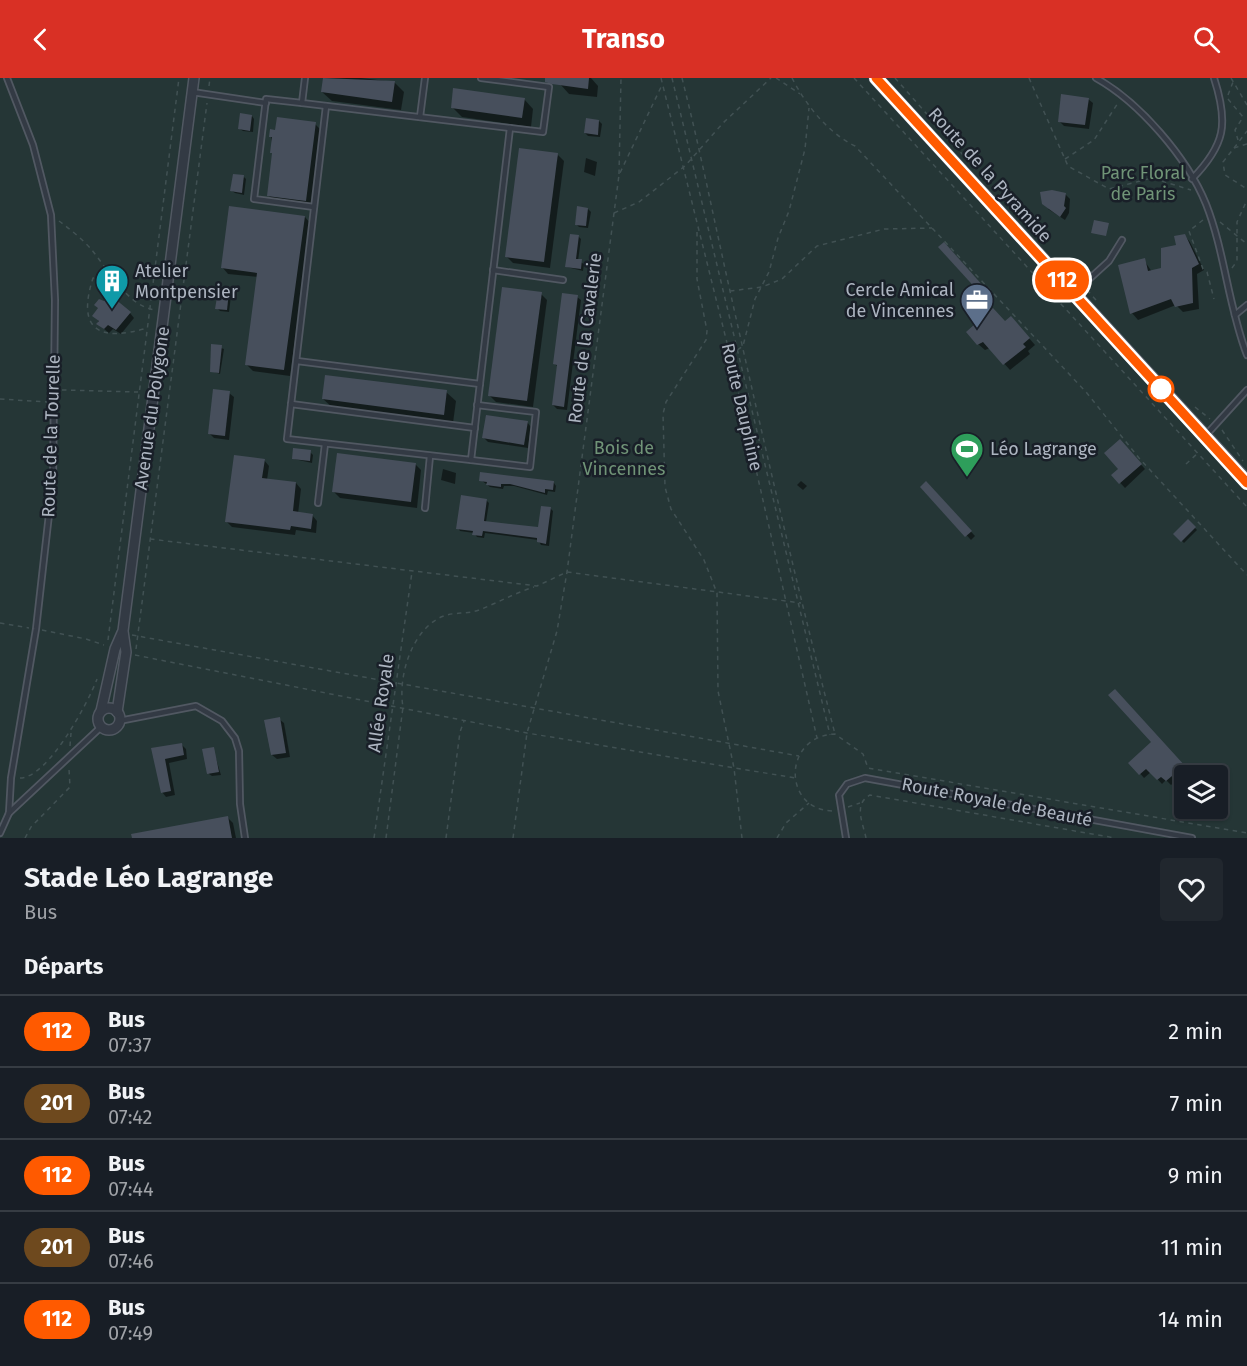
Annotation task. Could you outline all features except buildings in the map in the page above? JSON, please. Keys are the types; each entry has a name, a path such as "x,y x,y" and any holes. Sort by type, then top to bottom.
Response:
{"street":[{"name":"Avenue du Polygone","path":"101,727 98,721 115,649 123,631 194,78"},
{"name":"Route de la Pyramide","path":"876,78 1078,289 1247,483"},
{"name":"Avenue du Polygone","path":"118,716 131,654 123,631"},
{"path":"101,711 111,708 118,716 110,729 101,727"}],"lane":[{"name":"Route de la Tourelle","path":"0,833 9,813 11,778 36,629 53,479 55,300 51,214 33,145 7,78"},
{"path":"302,103 305,78"},
{"path":"420,117 425,78"},
{"path":"314,207 254,200 266,99 543,132 549,87 481,78"},
{"path":"1096,78 1122,95 1157,130 1200,193 1208,213 1247,355"},
{"path":"1192,179 1218,147 1223,125 1223,106 1214,78"},
{"path":"192,92 266,103"},
{"path":"326,106 287,439 530,467 536,412 477,405"},
{"path":"471,460 510,128"},
{"path":"1078,289 1109,261 1122,240"},
{"path":"493,270 562,280"},
{"path":"1235,315 1247,305"},
{"path":"297,361 480,384"},
{"path":"1205,436 1247,390"},
{"path":"291,404 475,428"},
{"path":"318,503 325,444"},
{"path":"425,508 430,456"},
{"path":"118,716 196,706 222,721 236,738 239,751 240,804 245,838"},
{"path":"9,813 101,727"},
{"name":"Route Royale de Beauté","path":"846,838 839,795 847,784 865,778 1191,838"}],"path":[{"path":"0,623 86,639 107,646 179,78"},
{"path":"210,78 138,637 131,654 392,704 527,733 795,778"},
{"path":"619,175 621,78"},
{"name":"Route Dauphine","path":"661,78 685,166 698,229 730,355 817,738"},
{"name":"Route Dauphine","path":"672,78 830,735"},
{"path":"682,78 701,149 730,291 801,603 835,734 863,754 868,768 1247,834"},
{"path":"613,213 639,202 685,166 723,123 771,78"},
{"path":"776,78 801,95"},
{"path":"792,78 809,107 840,138 855,146 933,228 1086,392 1140,458 1247,575"},
{"name":"Route de la Pyramide","path":"854,78 1247,507"},
{"path":"895,78 979,172"},
{"path":"1029,78 1068,166 1109,189 1152,178 1171,182 1200,193"},
{"path":"1231,78 1247,105"},
{"path":"1223,106 1233,82"},
{"name":"Route de la Cavalerie","path":"536,708 557,631 567,572 619,175 662,85"},
{"path":"1064,159 1094,140 1109,120 1122,95"},
{"path":"1227,97 1243,117 1235,130 1238,140"},
{"path":"730,355 744,346 755,299 762,287 800,171 805,149 809,107"},
{"path":"1247,131 1223,162 1225,175 1247,189"},
{"path":"1234,148 1247,144"},
{"path":"1207,272 1224,271 1237,261 1237,222 1247,200"},
{"path":"1214,299 1207,272 1203,269 1190,231 1201,220 1205,220 1203,212 1208,213 1247,244"},
{"path":"51,214 90,248 134,299 150,309 165,312"},
{"path":"730,291 762,287 782,279 818,246 884,229 933,228"},
{"path":"698,229 697,279 707,331 706,340 666,402 663,414 665,486 674,518 704,560 717,593 718,692 734,768 742,838"},
{"path":"1062,263 1078,289 1102,307"},
{"path":"113,276 93,278 89,299 91,324 97,332 105,334 147,328"},
{"path":"54,391 139,392"},
{"path":"0,399 54,403"},
{"path":"1191,404 1216,424 1246,465"},
{"path":"1186,464 1199,453"},
{"path":"150,539 537,586"},
{"name":"Allée Royale","path":"374,838 412,572"},
{"path":"567,572 801,603"},
{"name":"Allée Royale","path":"386,838 403,707 400,690 410,653 436,619 451,613 471,612 567,572"},
{"path":"123,631 138,637 799,756"},
{"path":"11,778 27,778 71,732 88,703 98,676"},
{"path":"513,838 527,733 536,708"},
{"path":"446,838 460,732 465,720"},
{"path":"25,838 32,827 70,787 71,732"},
{"path":"832,811 809,802 799,789 794,770 799,756 817,738 835,734"},
{"path":"848,807 861,803 870,795 1115,838"},
{"path":"777,838 786,823 809,802"},
{"path":"861,803 866,838"}],"green space":[{"name":"Bois de Vincennes","path":"0,78 1247,78 1247,838 0,838"}],"bus line":[{"name":"112","path":"876,78 1247,483"}],"place":[{"name":"Atelier Montpensier","path":"112,310"},
{"name":"Cercle Amical de Vincennes","path":"977,329"},
{"name":"Léo Lagrange","path":"967,478"}],"park label":[{"name":"Parc Floral de Paris","path":"1143,184"}]}
